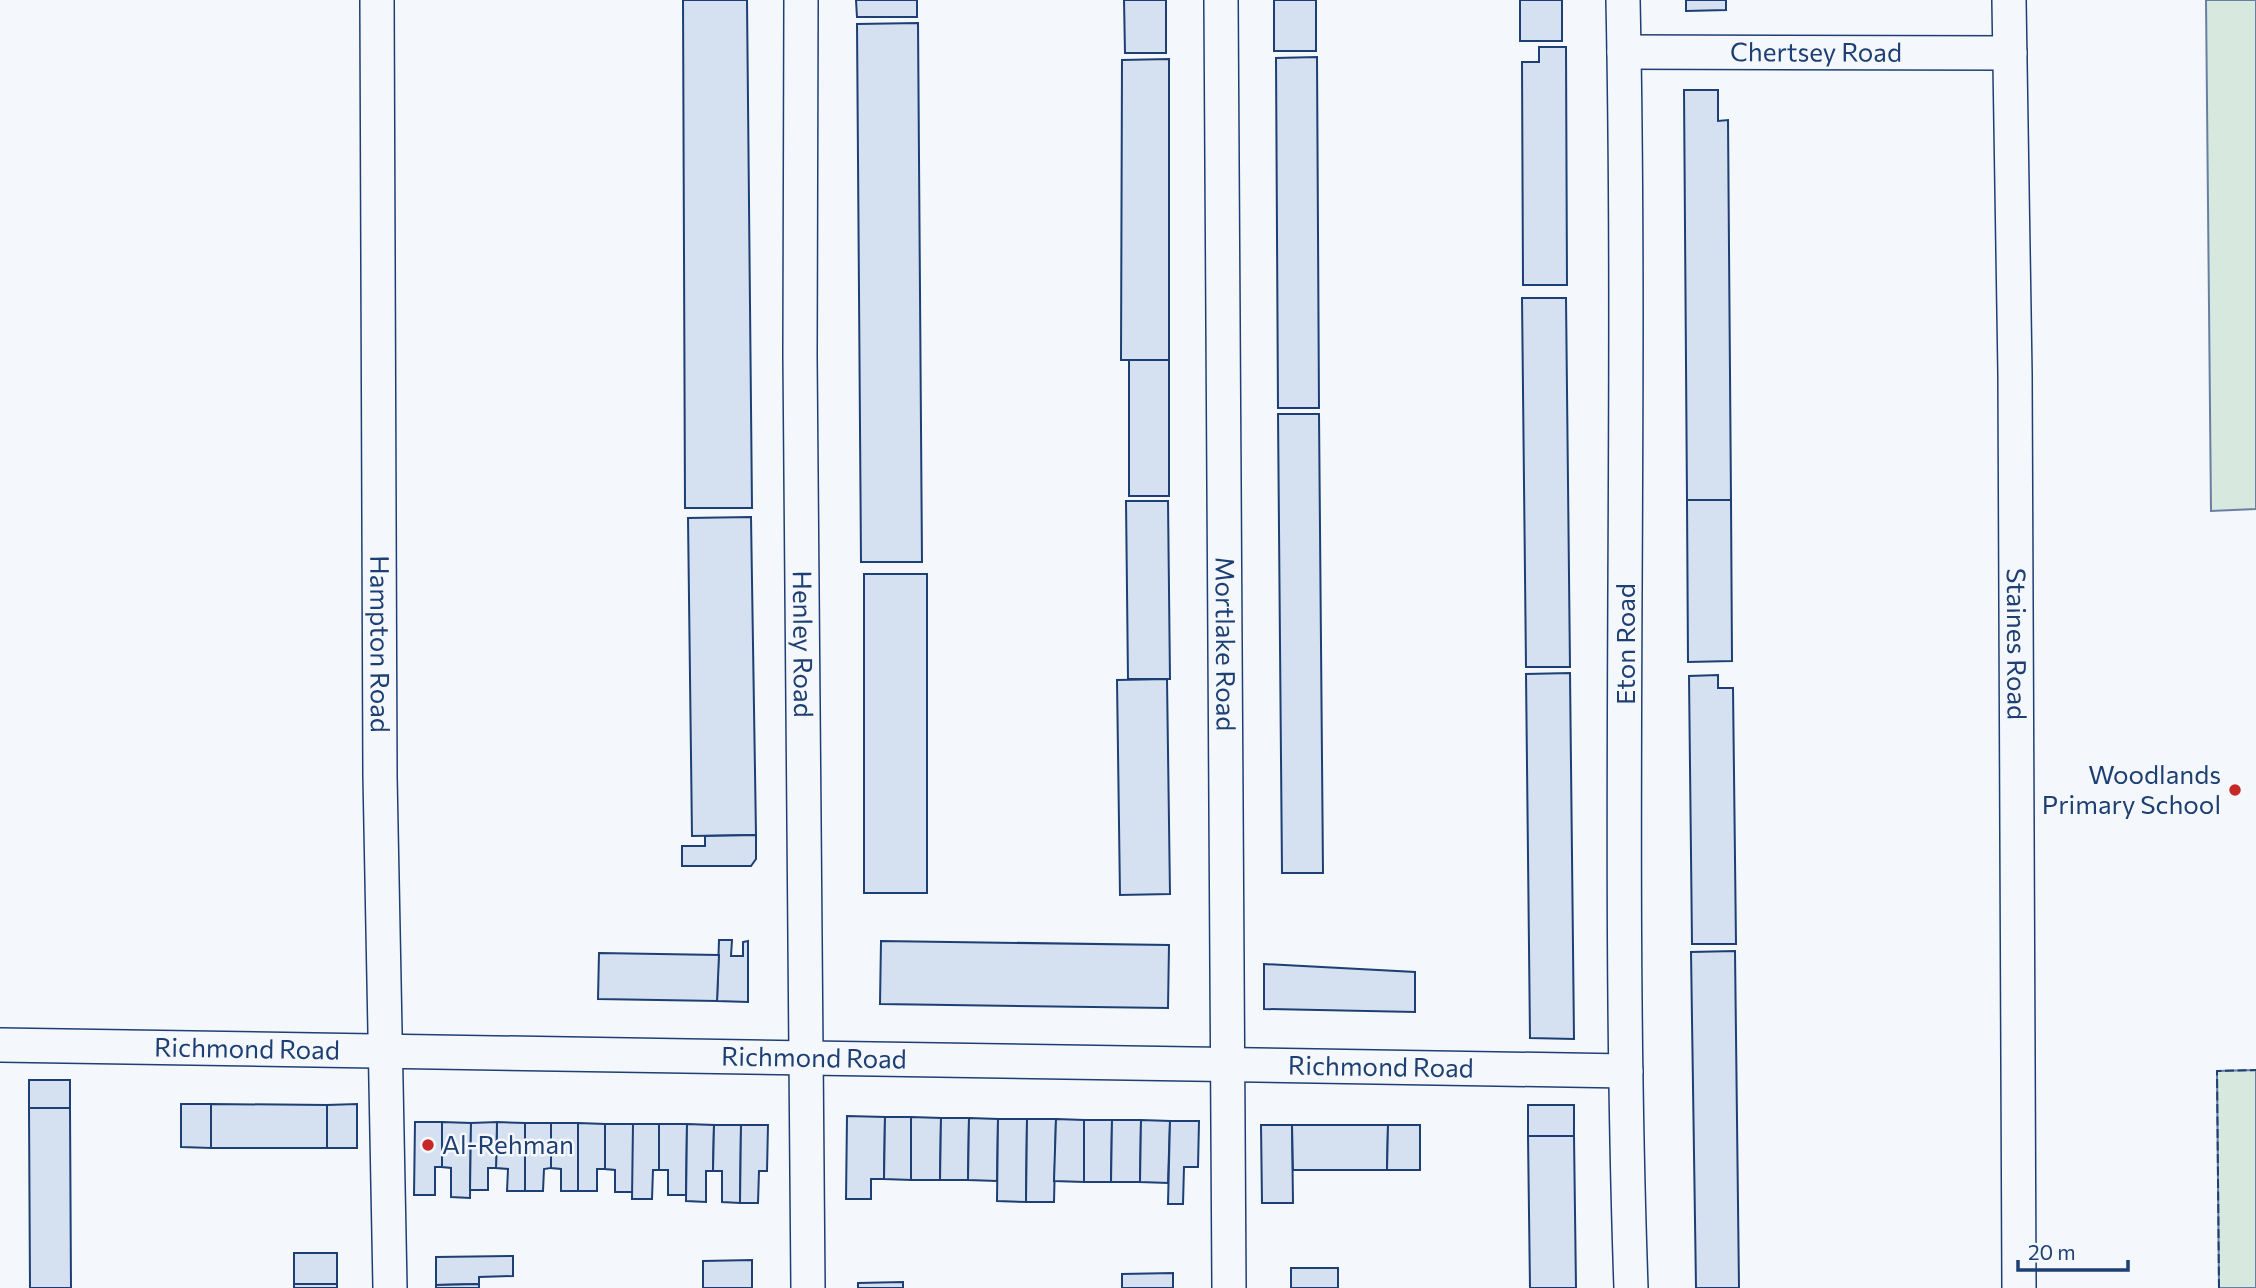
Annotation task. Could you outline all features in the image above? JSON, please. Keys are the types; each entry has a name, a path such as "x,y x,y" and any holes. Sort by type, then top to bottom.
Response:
{"street":[{"name":"Hampton Road","path":"377,0 380,776 390,1288"},
{"name":"Henley Road","path":"801,0 800,356 808,1288"},
{"name":"Mortlake Road","path":"1221,0 1229,1288"},
{"name":"Eton Road","path":"1623,0 1627,324 1626,1071 1631,1288"},
{"name":"Staines Road","path":"2009,0 2015,374 2019,1288"},
{"name":"Chertsey Road","path":"1624,52 2010,53"},
{"name":"Richmond Road","path":"0,1045 1626,1071"}],"shaded area":[{"path":"2206,0 2256,0 2256,509 2211,511"},
{"path":"2256,1070 2256,1288 2219,1288 2217,1071"}],"building":[{"path":"683,0 747,0 752,508 685,508"},
{"path":"856,0 917,0 917,17 857,17"},
{"path":"1124,0 1166,0 1166,53 1125,53"},
{"path":"1274,0 1316,0 1316,51 1274,51"},
{"path":"1520,0 1562,0 1562,41 1520,41"},
{"path":"1686,0 1726,0 1726,10 1686,11"},
{"path":"918,23 922,562 861,562 857,24"},
{"path":"1539,47 1566,47 1567,285 1523,285 1522,62 1539,62"},
{"path":"1317,57 1319,408 1278,408 1276,58"},
{"path":"1169,59 1169,360 1121,360 1122,60"},
{"path":"1684,90 1718,90 1718,121 1728,120 1731,500 1687,500"},
{"path":"1522,298 1566,298 1570,667 1526,667"},
{"path":"1129,360 1169,360 1169,496 1129,496"},
{"path":"1278,414 1319,414 1323,873 1282,873"},
{"path":"1687,500 1731,500 1732,661 1688,662"},
{"path":"1126,501 1168,501 1170,679 1128,679"},
{"path":"751,517 756,835 692,836 688,518"},
{"path":"864,574 927,574 927,893 864,893"},
{"path":"1570,673 1574,1039 1530,1038 1526,674"},
{"path":"1718,675 1718,688 1733,688 1736,944 1692,944 1689,676"},
{"path":"1167,679 1170,894 1120,895 1117,680"},
{"path":"756,835 756,859 751,866 682,866 682,846 705,846 705,836"},
{"path":"719,940 732,940 731,956 743,956 743,942 748,941 748,1002 717,1001"},
{"path":"881,941 1169,945 1168,1008 880,1004"},
{"path":"1735,951 1739,1288 1696,1288 1691,952"},
{"path":"599,953 719,955 717,1001 598,999"},
{"path":"1264,964 1415,972 1415,1012 1264,1009"},
{"path":"29,1080 70,1080 70,1108 29,1108"},
{"path":"181,1104 211,1104 211,1148 181,1147"},
{"path":"211,1104 327,1105 327,1148 211,1148"},
{"path":"357,1104 357,1148 327,1148 327,1105"},
{"path":"1528,1105 1574,1105 1574,1136 1528,1136"},
{"path":"29,1108 70,1108 71,1288 30,1288"},
{"path":"847,1116 885,1117 884,1179 871,1179 871,1199 846,1199"},
{"path":"885,1117 911,1117 911,1180 884,1179"},
{"path":"911,1117 941,1118 940,1180 911,1180"},
{"path":"941,1118 969,1118 968,1180 940,1180"},
{"path":"969,1118 998,1119 997,1181 968,1180"},
{"path":"998,1119 1027,1119 1026,1202 997,1201"},
{"path":"1027,1119 1056,1119 1054,1202 1026,1202"},
{"path":"1056,1119 1084,1120 1084,1182 1054,1181"},
{"path":"1084,1120 1112,1120 1111,1182 1084,1182"},
{"path":"1112,1120 1141,1120 1140,1182 1111,1182"},
{"path":"1141,1120 1170,1121 1168,1183 1140,1182"},
{"path":"1170,1121 1199,1121 1198,1167 1184,1167 1183,1204 1168,1204"},
{"name":"Al-Rehman","path":"415,1122 442,1122 442,1167 435,1167 435,1195 414,1195"},
{"path":"442,1122 471,1123 470,1198 451,1197 451,1168 442,1167"},
{"path":"497,1122 525,1123 525,1191 507,1191 508,1169 496,1168"},
{"path":"497,1122 496,1168 488,1168 488,1190 470,1190 471,1123"},
{"path":"525,1123 551,1123 551,1168 544,1169 543,1191 525,1191"},
{"path":"551,1123 578,1123 578,1191 561,1191 561,1169 551,1168"},
{"path":"578,1123 605,1124 605,1169 597,1169 597,1191 578,1191"},
{"path":"605,1124 633,1124 633,1192 615,1192 615,1170 605,1169"},
{"path":"633,1124 659,1124 659,1170 653,1170 652,1199 632,1199"},
{"path":"659,1124 687,1124 686,1195 668,1195 668,1170 659,1170"},
{"path":"687,1124 714,1125 713,1171 706,1171 706,1202 686,1201"},
{"path":"714,1125 741,1125 740,1203 722,1202 722,1171 713,1171"},
{"path":"741,1125 768,1125 767,1171 759,1171 758,1203 740,1203"},
{"path":"1261,1125 1292,1125 1293,1203 1262,1203"},
{"path":"1292,1125 1388,1125 1387,1170 1293,1170"},
{"path":"1388,1125 1420,1125 1420,1170 1387,1170"},
{"path":"1528,1136 1574,1136 1576,1288 1530,1288"},
{"path":"294,1253 337,1253 337,1284 294,1284"},
{"path":"513,1256 513,1276 479,1277 479,1284 436,1285 436,1257"},
{"path":"752,1260 752,1288 703,1288 703,1261"},
{"path":"1291,1268 1338,1268 1338,1288 1291,1288"},
{"path":"1173,1273 1173,1288 1122,1288 1122,1274"},
{"path":"903,1282 903,1288 858,1288 858,1283"},
{"path":"294,1284 337,1284 337,1288 294,1288"},
{"path":"479,1284 479,1288 436,1288 436,1285"}],"fence":[{"path":"2219,1288 2217,1071 2256,1070"}],"place":[{"name":"Woodlands Primary School","path":"2235,790"},
{"name":"Al-Rehman","path":"428,1145"}]}
